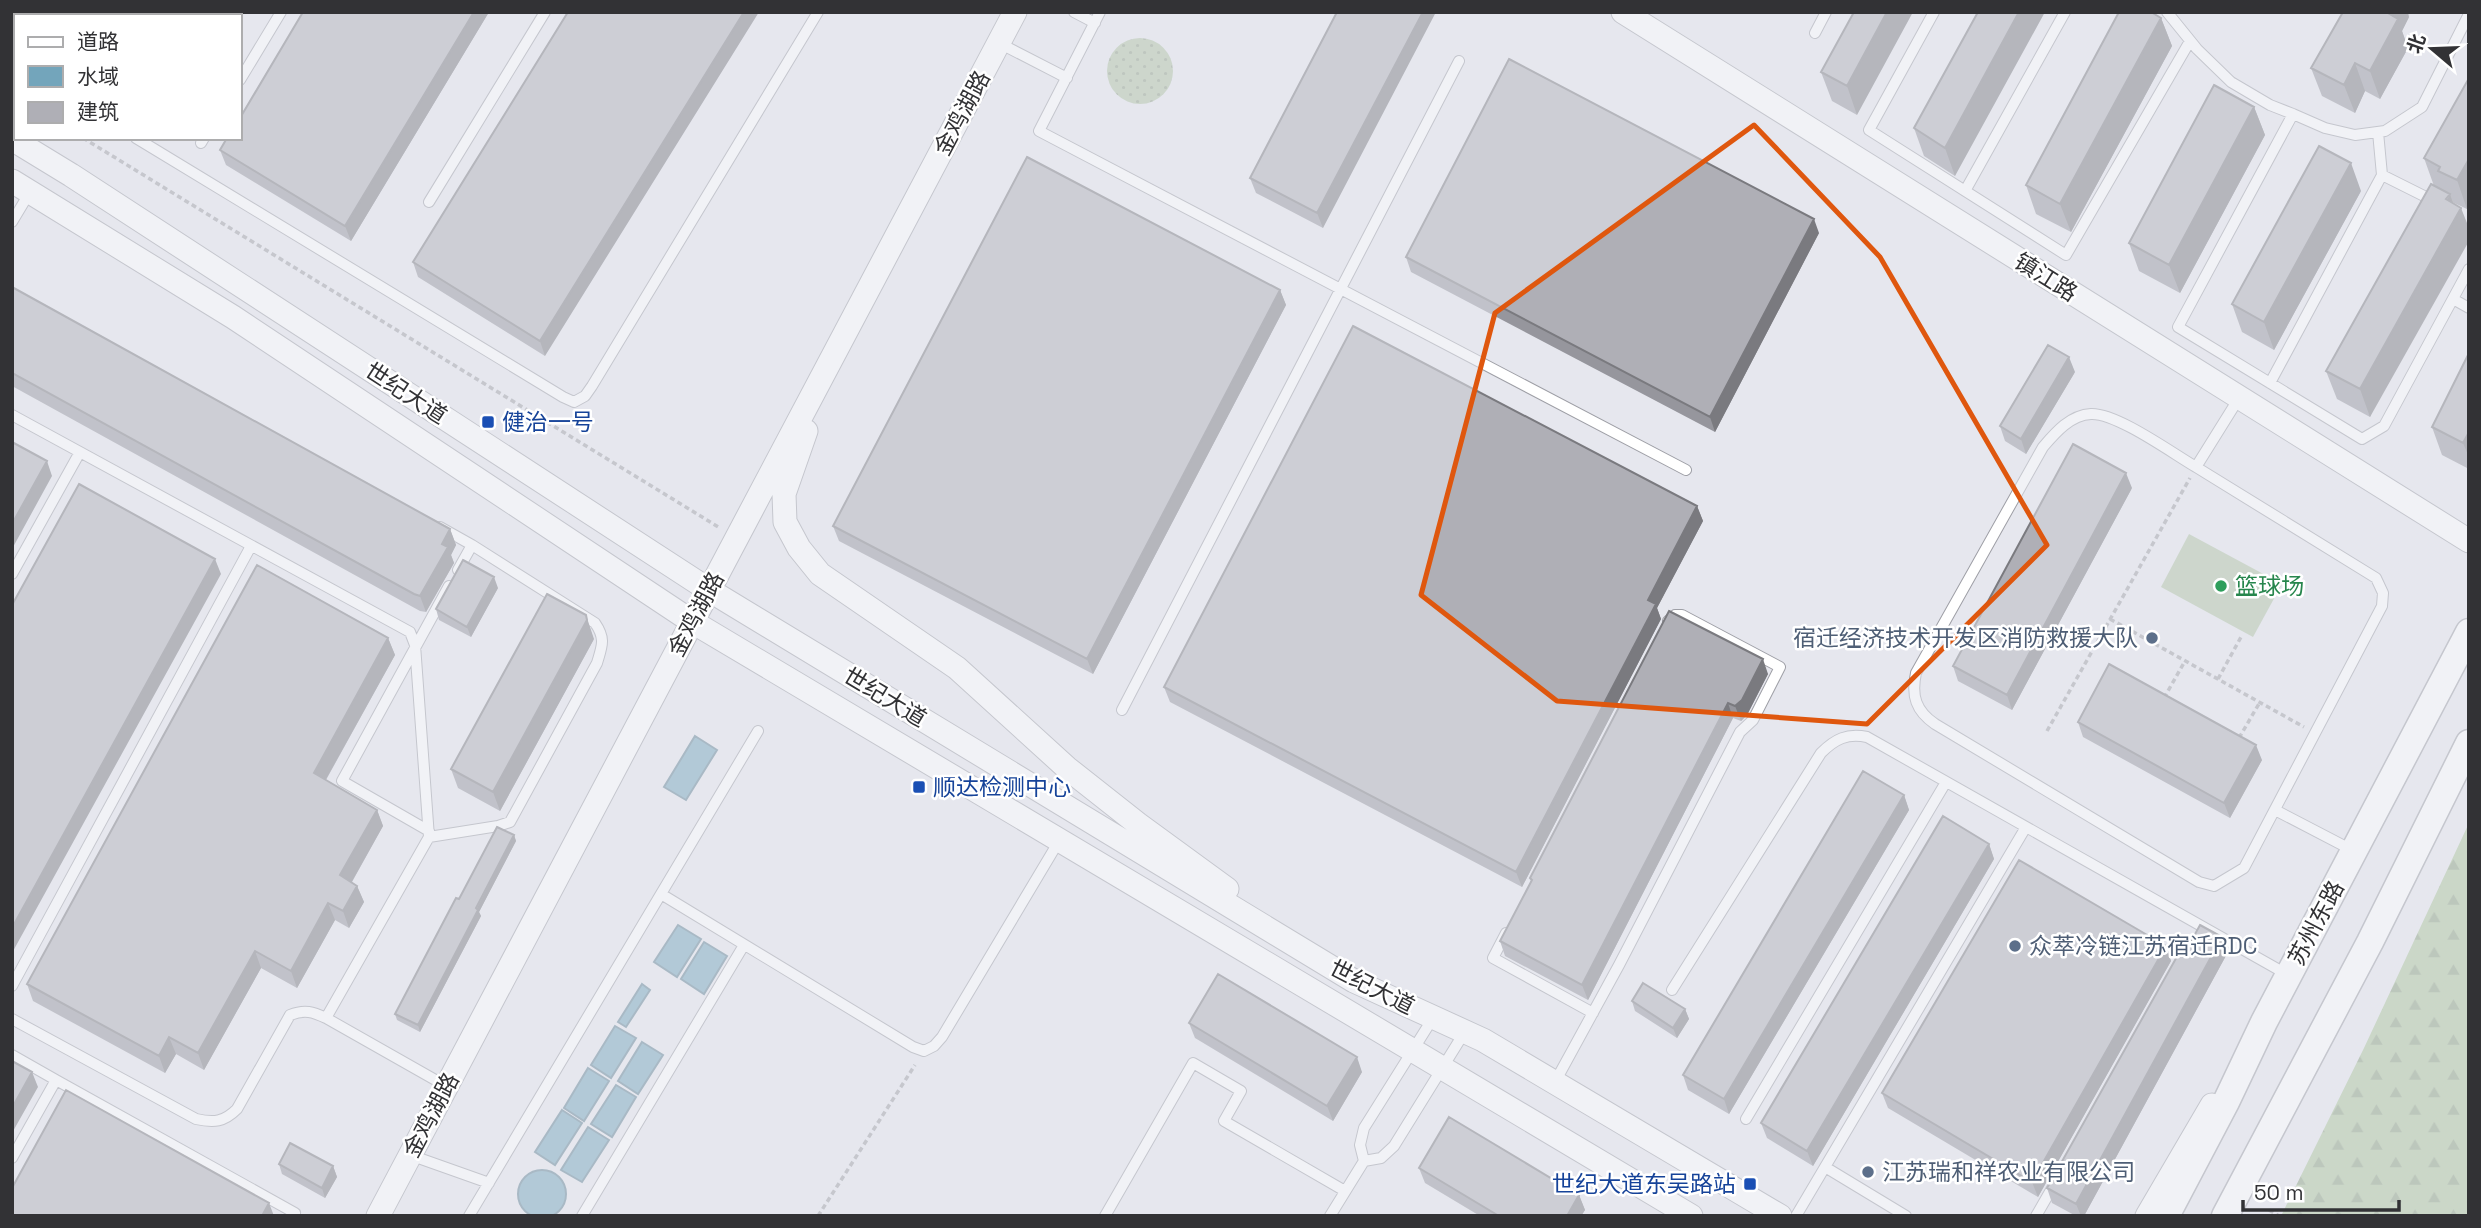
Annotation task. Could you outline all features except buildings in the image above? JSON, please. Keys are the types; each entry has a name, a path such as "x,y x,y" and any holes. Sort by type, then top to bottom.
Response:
{"main road":[{"name":"苏州东路","path":"2166,1216 2288,975 2469,632"},
{"path":"2225,1216 2370,942 2469,743"}],"street":[{"name":"金鸡湖路","path":"378,1216 1015,12"},
{"name":"镇江路","path":"1623,12 2469,541"},
{"name":"世纪大道","path":"12,139 95,190 709,590 1354,981 1465,1031 1780,1216"},
{"name":"世纪大道","path":"21,187 233,317 691,621 1691,1216"},
{"path":"829,364 784,494 785,522 799,548 820,574 957,668 1067,768 1138,824 1354,981"},
{"path":"2147,1216 2179,1158 2264,1022"}],"lane":[{"path":"242,77 281,12"},
{"path":"429,202 545,12"},
{"path":"138,140 562,397 574,401 585,396 592,386 818,12"},
{"path":"1074,12 1095,23"},
{"path":"1100,12 1039,131 1686,470"},
{"path":"1815,33 1826,12"},
{"path":"1934,12 1869,130 2066,255 2190,41"},
{"path":"1965,191 2065,12"},
{"path":"2167,12 2190,41 2231,82 2270,105 2325,128 2355,135 2385,131 2422,107 2467,21"},
{"path":"999,43 1067,78"},
{"path":"1122,710 1459,61"},
{"path":"2293,114 2178,327 2362,439 2384,426 2469,269"},
{"path":"2270,383 2382,175 2378,132"},
{"path":"2382,175 2444,206"},
{"path":"12,222 21,187"},
{"path":"2453,299 2469,308"},
{"path":"2196,467 2239,398"},
{"path":"2090,414 2112,417 2376,578 2383,593 2382,606 2315,733 2244,868 2214,886 2199,881 1935,724 1923,716 1915,702 1913,689 1916,673 2043,447 2058,430 2073,419 2090,414"},
{"path":"12,415 410,632 415,645 429,834 326,1018"},
{"path":"12,574 80,452"},
{"path":"436,524 472,545 595,623 602,634 602,645 597,663 510,822 498,826 429,834 342,781 472,545"},
{"path":"12,986 251,546"},
{"path":"1555,1082 1740,732 1753,720 1780,667 1682,615 1675,614 1662,634"},
{"path":"469,1216 758,732"},
{"path":"1672,990 1821,753 1841,737 1855,734 1867,737 2288,975"},
{"path":"1746,1119 1946,782"},
{"path":"2275,810 2354,851"},
{"path":"1796,1216 2026,827"},
{"path":"661,894 913,1047 924,1051 934,1046 942,1037 1059,841"},
{"path":"1512,922 1493,958 1593,1013"},
{"path":"2193,937 2200,925"},
{"path":"582,1216 744,945"},
{"path":"12,1019 196,1119 220,1121 228,1118 237,1109 290,1015 299,1011 311,1011 326,1018 446,1086"},
{"path":"1330,1216 1364,1161 1360,1145 1364,1128 1433,1017"},
{"path":"1364,1161 1381,1158 1394,1146 1465,1031"},
{"path":"12,1055 295,1213 294,1216"},
{"path":"1105,1216 1193,1063 1241,1091 1224,1121 1345,1191"},
{"path":"12,1158 56,1080"},
{"path":"410,1155 489,1183"},
{"path":"1825,1167 1906,1216"},
{"path":"2036,1216 2063,1167"}],"path":[{"path":"86,140 736,538"},
{"path":"2047,731 2196,467"},
{"path":"2109,619 2315,733"},
{"path":"2218,679 2241,637"},
{"path":"2164,698 2185,661"},
{"path":"2239,738 2260,702"},
{"path":"818,1216 924,1051"},
{"path":"2269,1210 2279,1216"}],"highlighted area":[{"path":"1754,125 1880,257 2047,545 1867,724 1557,701 1421,595 1495,313"}],"green space":[{"path":"1140,38 1163,48 1173,71 1163,94 1140,104 1117,94 1107,71 1117,48"},
{"name":"篮球场","path":"2189,534 2282,584 2253,637 2161,587"},
{"path":"2469,823 2469,1216 2281,1216 2364,1048"}],"water":[{"path":"695,736 717,750 686,800 664,787"},
{"path":"678,925 701,939 677,977 654,962"},
{"path":"704,942 727,956 704,994 681,979"},
{"path":"642,984 650,990 626,1027 618,1022"},
{"path":"615,1026 636,1038 611,1078 591,1065"},
{"path":"642,1042 663,1055 638,1094 618,1081"},
{"path":"588,1068 609,1081 584,1121 564,1108"},
{"path":"616,1085 636,1097 612,1137 591,1124"},
{"path":"562,1110 582,1123 555,1165 535,1152"},
{"path":"588,1127 609,1140 582,1182 561,1170"},
{"path":"542,1170 551,1171 559,1177 565,1185 565,1203 559,1211 551,1217 542,1218 533,1217 525,1211 519,1203 518,1194 519,1185 525,1177 533,1171"}],"place":[{"name":"健治一号","path":"488,422"},
{"name":"篮球场","path":"2221,586"},
{"name":"宿迁经济技术开发区消防救援大队","path":"2152,638"},
{"name":"顺达检测中心","path":"919,787"},
{"name":"众萃冷链江苏宿迁RDC","path":"2015,946"},
{"name":"江苏瑞和祥农业有限公司","path":"1868,1172"},
{"name":"世纪大道东吴路站","path":"1750,1184"}]}
